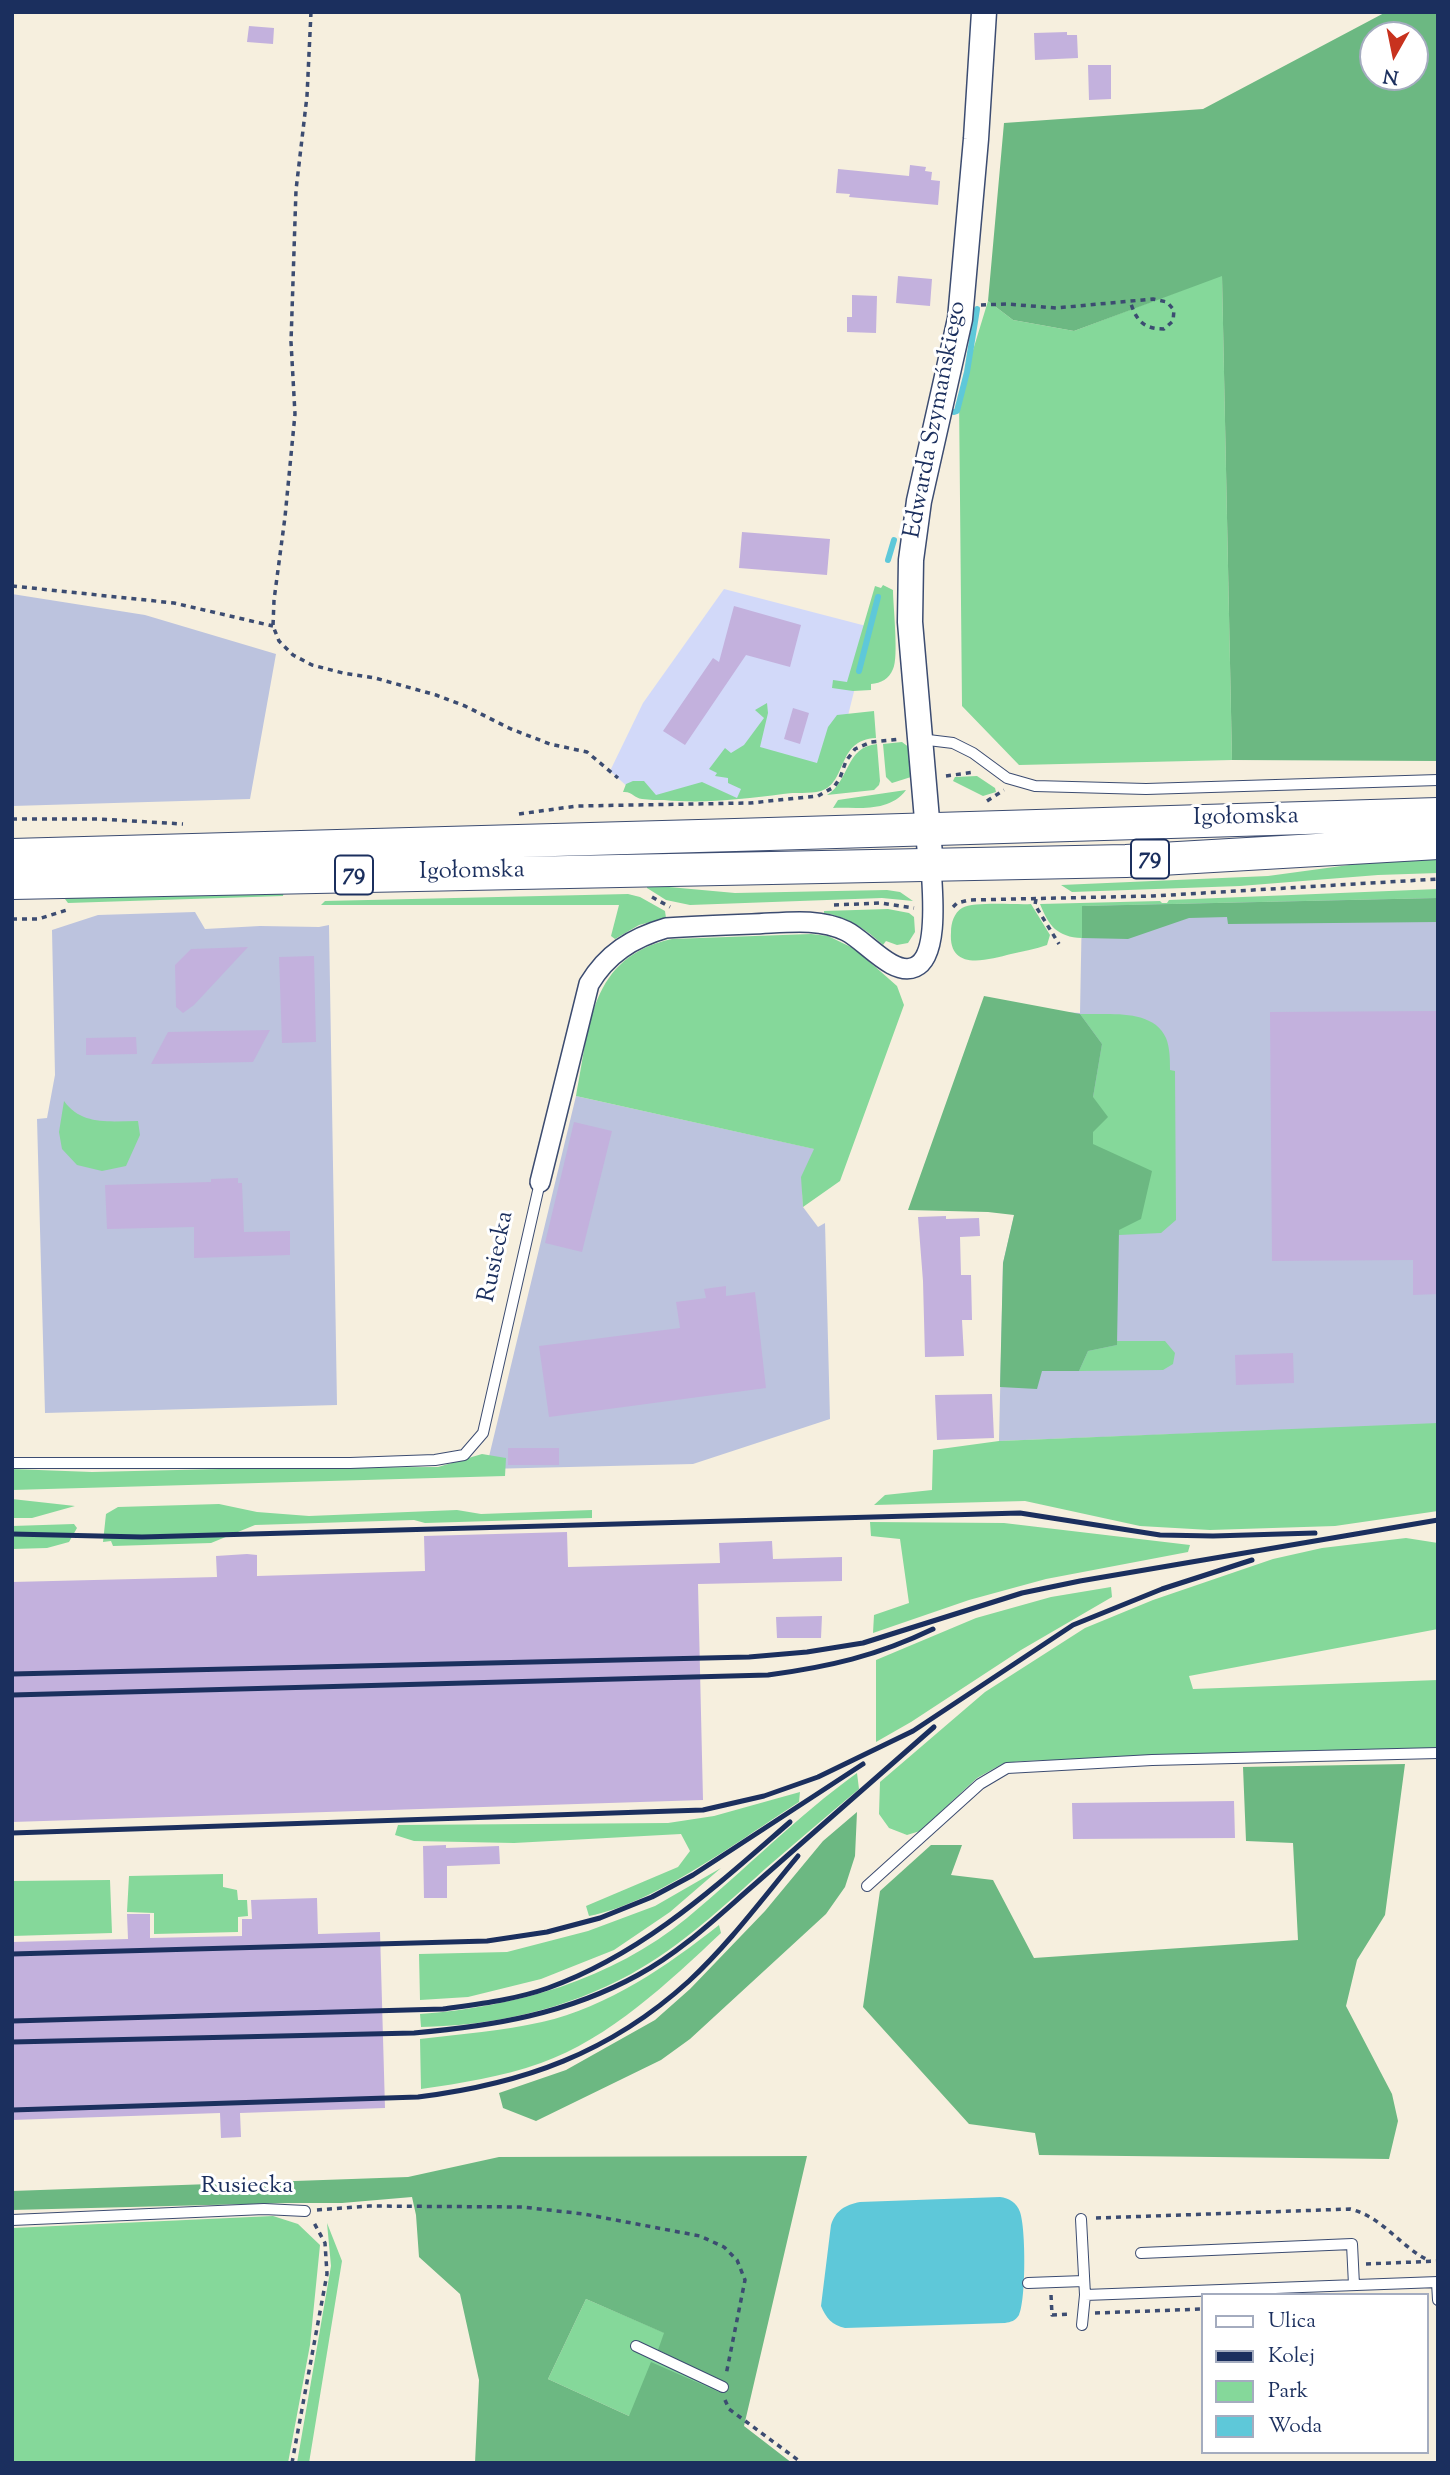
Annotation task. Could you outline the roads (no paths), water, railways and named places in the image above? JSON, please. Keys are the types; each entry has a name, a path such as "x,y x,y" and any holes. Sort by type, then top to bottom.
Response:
{"main road":[{"name":"Igołomska","path":"12,855 1438,814"},
{"name":"Igołomska","path":"12,883 931,866 1153,859 1438,843"}],"street":[{"name":"Edwarda Szymańskiego","path":"928,828 910,622 911,560 919,501 950,368 962,302 984,12"},
{"path":"928,828 931,866"},
{"name":"Rusiecka","path":"540,1182 589,984 615,951 646,934 666,928 812,922 839,927 882,958 900,967 914,967 922,961 930,943 931,866"}],"lane":[{"path":"919,739 953,743 1007,778 1035,786 1146,789 1438,780"},
{"name":"Rusiecka","path":"12,1463 350,1463 435,1460 464,1455 483,1433 540,1182"},
{"path":"867,1886 980,1784 1007,1768 1152,1760 1438,1753"},
{"name":"Rusiecka","path":"12,2220 264,2209 304,2211"},
{"path":"1081,2219 1085,2295 1082,2325"},
{"path":"1141,2253 1352,2244 1354,2285"},
{"path":"1028,2283 1084,2281"},
{"path":"1085,2295 1243,2292 1437,2282 1438,2300"},
{"path":"636,2346 723,2388"}],"water":[{"path":"1000,2197 1015,2204 1022,2221 1023,2295 1019,2315 1014,2320 1005,2323 845,2328 833,2323 825,2314 821,2306 831,2225 842,2209 860,2202"}],"waterway":[{"path":"954,412 957,411 967,372 977,309"},
{"path":"888,560 894,540"},
{"path":"859,671 878,597"}],"railway":[{"path":"12,1534 142,1537 1020,1513 1160,1535 1315,1533"},
{"path":"12,1674 749,1657 807,1652 863,1643 1022,1593 1438,1520"},
{"path":"12,1833 703,1810 764,1796 818,1777 913,1731 1073,1625 1162,1589 1252,1560"},
{"path":"12,1695 768,1675 852,1659 933,1629"},
{"path":"12,2042 414,2033 501,2022 584,2000 638,1975 684,1945 934,1727"},
{"path":"12,1954 487,1941 547,1932 600,1918 652,1897 693,1875 863,1764"},
{"path":"12,2021 443,2009 522,1996 583,1974 647,1938 706,1894 790,1822"},
{"path":"12,2110 418,2097 494,2084 529,2074 596,2046 659,2006 718,1952 798,1856"}]}
